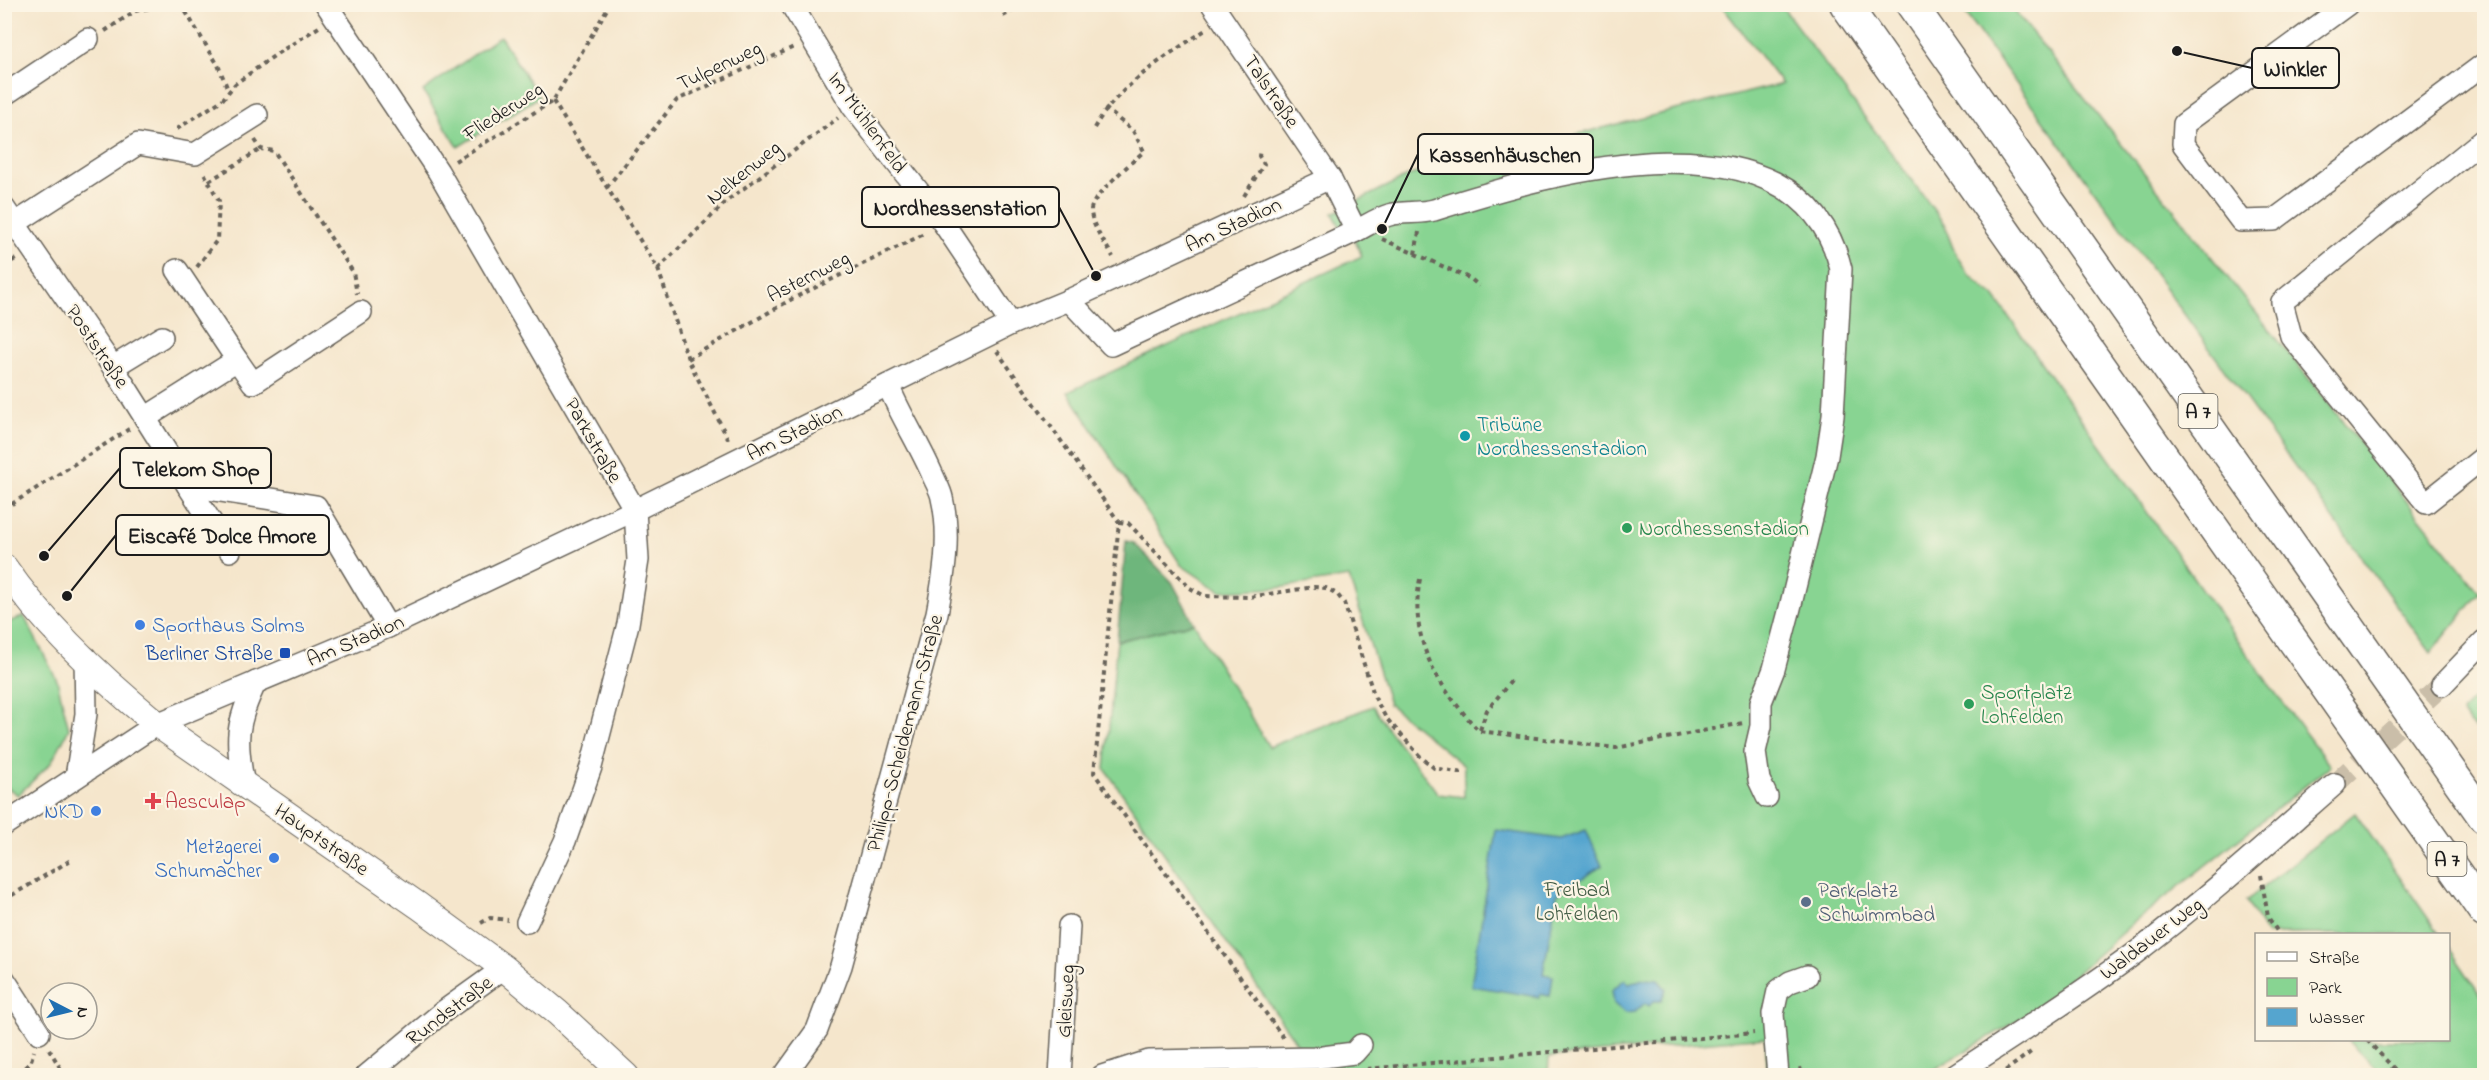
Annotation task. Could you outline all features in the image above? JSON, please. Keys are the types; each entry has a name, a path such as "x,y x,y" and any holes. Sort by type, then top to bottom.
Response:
{"highway":[{"name":"A 7","path":"1845,4 2484,912"},
{"name":"A 7","path":"1911,4 2484,818"}],"main road":[{"name":"Hauptstraße","path":"5,569 30,603 121,694 157,724 504,968 558,1013 626,1076"}],"street":[{"name":"Im Mühlenfeld","path":"791,4 853,107 944,224 1011,324"},
{"path":"2348,4 2184,124 2183,144 2241,221 2274,220 2484,64"},
{"name":"Parkstraße","path":"330,11 438,171 635,510 638,560 628,624 591,767 565,841 526,922"},
{"name":"Talstraße","path":"1217,12 1330,178 1356,231"},
{"path":"4,95 88,39"},
{"path":"9,216 138,144 195,154 250,119"},
{"path":"2484,139 2282,302 2291,336 2426,503 2484,457"},
{"path":"1069,300 1111,345 1390,215 1422,213 1499,189 1564,174 1640,162 1672,161 1730,168 1770,181 1792,195 1809,210 1836,248 1841,269 1833,416 1827,456 1774,669 1761,702 1761,726 1755,752 1759,780 1767,797"},
{"name":"Am Stadion","path":"157,724 388,627 635,510 1011,324 1069,300 1330,178"},
{"name":"Poststraße","path":"9,216 113,368 230,551"},
{"path":"179,274 253,382 361,312"},
{"path":"113,368 162,338"},
{"path":"145,418 237,360"},
{"name":"Philipp-Scheidemann-Straße","path":"784,1076 817,1030 841,966 937,613 945,573 946,535 942,497 920,445 897,406 888,385"},
{"path":"188,486 316,506 388,627"},
{"path":"2442,685 2484,641"},
{"path":"76,777 86,714 84,657"},
{"path":"244,785 237,734 242,711 256,682"},
{"path":"4,825 157,724"},
{"name":"Waldauer Weg","path":"1953,1076 2034,1024 2134,954 2248,861 2335,784"},
{"name":"Gleisweg","path":"1060,1076 1069,926"},
{"name":"Rundstraße","path":"366,1076 444,1011 504,968"},
{"path":"1778,1076 1773,1014 1778,991 1790,982 1806,976"},
{"path":"4,979 39,1033"},
{"path":"1102,1076 1149,1061 1298,1058 1354,1053 1361,1045"}],"path":[{"path":"88,39 96,37 135,11 171,4"},
{"path":"181,4 218,65 228,92"},
{"name":"Fliederweg","path":"438,171 553,102 610,4"},
{"path":"1003,16 1026,4"},
{"path":"150,146 222,100 235,84 330,11"},
{"path":"1094,128 1105,108 1217,12"},
{"name":"Tulpenweg","path":"607,187 677,100 811,40"},
{"path":"553,102 658,269 688,360 738,459"},
{"name":"Nelkenweg","path":"658,269 728,200 853,107"},
{"path":"1105,108 1133,131 1144,151 1095,199 1091,210 1095,224 1122,275"},
{"path":"250,119 261,149"},
{"path":"209,181 261,149 274,152 353,272 361,312"},
{"path":"1241,220 1236,207 1264,164 1259,156 1260,150"},
{"path":"179,274 198,266 217,240 219,201 195,154"},
{"name":"Asternweg","path":"688,360 792,299 944,224"},
{"path":"1356,231 1381,238 1471,279 1479,286"},
{"path":"987,336 1119,522 1094,774 1298,1058"},
{"path":"4,509 145,418"},
{"path":"1119,522 1128,523 1190,588 1205,596 1249,597 1314,587 1326,588 1336,594 1344,603 1375,698 1386,718 1434,768 1463,773"},
{"path":"1420,579 1417,594 1418,614 1427,655 1445,692 1479,731 1616,748 1739,723 1761,726"},
{"path":"1479,731 1487,710 1512,680"},
{"path":"4,900 71,860"},
{"path":"2248,861 2260,875 2268,916 2278,933"},
{"path":"465,940 477,925 490,918 526,922"},
{"path":"1363,1069 1774,1032"},
{"path":"10,1076 30,1064 39,1033"},
{"path":"44,1041 65,1076"},
{"path":"2368,1041 2401,1076"}],"green space":[{"name":"Freibad Lohfelden","path":"1721,5 1781,5 1945,225 1957,257 1976,281 1994,296 2268,683 2330,766 2132,924 2035,1010 1925,1075 1768,1075 1765,1037 1549,1057 1548,1075 1205,1075 1233,1071 1282,1054 1303,1052 1105,769 1117,641 1194,623 1269,747 1373,706 1438,794 1464,797 1464,766 1389,704 1349,577 1277,588 1220,591 1181,565 1068,392 1362,256 1348,226 1341,229 1333,213 1410,175 1782,84"},
{"path":"1959,5 2010,5 2480,593 2431,653"},
{"path":"500,36 539,97 458,147 423,91"},
{"path":"1126,541 1134,543 1172,582 1194,623 1117,641"},
{"path":"24,616 57,680 69,729 51,763 18,795 5,786 4,624"},
{"path":"2484,688 2484,736 2470,724 2462,712"},
{"path":"2355,813 2438,933 2265,933 2246,901"},
{"path":"2450,949 2484,1000 2484,1075 2382,1075 2348,1041 2450,1041"}],"water":[{"path":"1496,830 1561,839 1586,830 1602,866 1557,894 1543,974 1553,976 1550,996 1540,994 1539,997 1471,986"},
{"path":"1625,979 1629,984 1643,979 1658,980 1666,989 1661,1001 1654,1001 1649,1006 1645,1003 1635,1012 1626,1013 1614,1004 1612,990"}],"tunnel":[{"path":"2335,784 2442,685"}],"place":[{"name":"Winkler","path":"2177,51"},
{"name":"Kassenhäuschen","path":"1382,229"},
{"name":"Nordhessenstation","path":"1096,276"},
{"name":"Tribüne Nordhessenstadion","path":"1465,436"},
{"name":"Nordhessenstadion","path":"1627,528"},
{"name":"Telekom Shop","path":"44,556"},
{"name":"Eiscafé Dolce Amore","path":"67,596"},
{"name":"Sporthaus Solms","path":"140,625"},
{"name":"Berliner Straße","path":"285,653"},
{"name":"Sportplatz Lohfelden","path":"1969,704"},
{"name":"Aesculap","path":"153,801"},
{"name":"NKD","path":"96,811"},
{"name":"Metzgerei Schumacher","path":"274,858"},
{"name":"Parkplatz Schwimmbad","path":"1806,902"}]}
